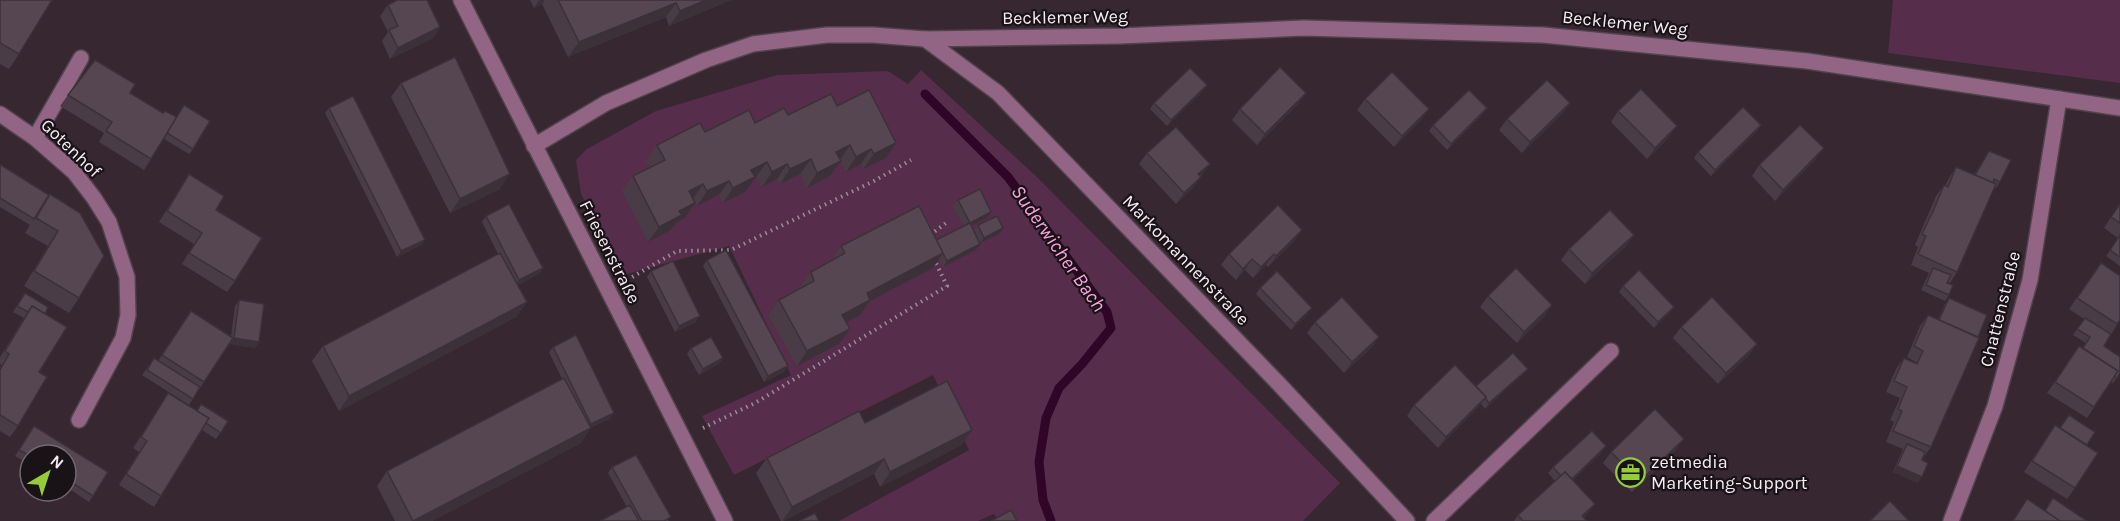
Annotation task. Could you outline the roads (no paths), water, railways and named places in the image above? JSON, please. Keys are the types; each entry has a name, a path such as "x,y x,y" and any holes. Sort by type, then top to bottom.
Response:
{"street":[{"name":"Friesenstraße","path":"461,0 725,521"},
{"name":"Becklemer Weg","path":"534,146 606,103 706,60 753,44 827,35 873,35 925,39 1119,36 1304,28 1543,34 1807,61 2120,108"},
{"name":"Markomannenstraße","path":"925,39 998,93 1279,384 1407,521"},
{"path":"35,138 81,57"},
{"name":"Chattenstraße","path":"1951,521 1995,406 2030,280 2059,99"},
{"name":"Gotenhof","path":"0,114 35,138 74,172 109,222 127,277 128,315 123,338 79,420"},
{"path":"1434,521 1611,351"}],"waterway":[{"name":"Suderwicher Bach","path":"925,94 1008,177 1107,312 1111,328 1059,388 1046,418 1039,462 1043,500 1051,521"}],"place":[{"name":"zetmedia Marketing-Support","path":"1630,472"}]}
